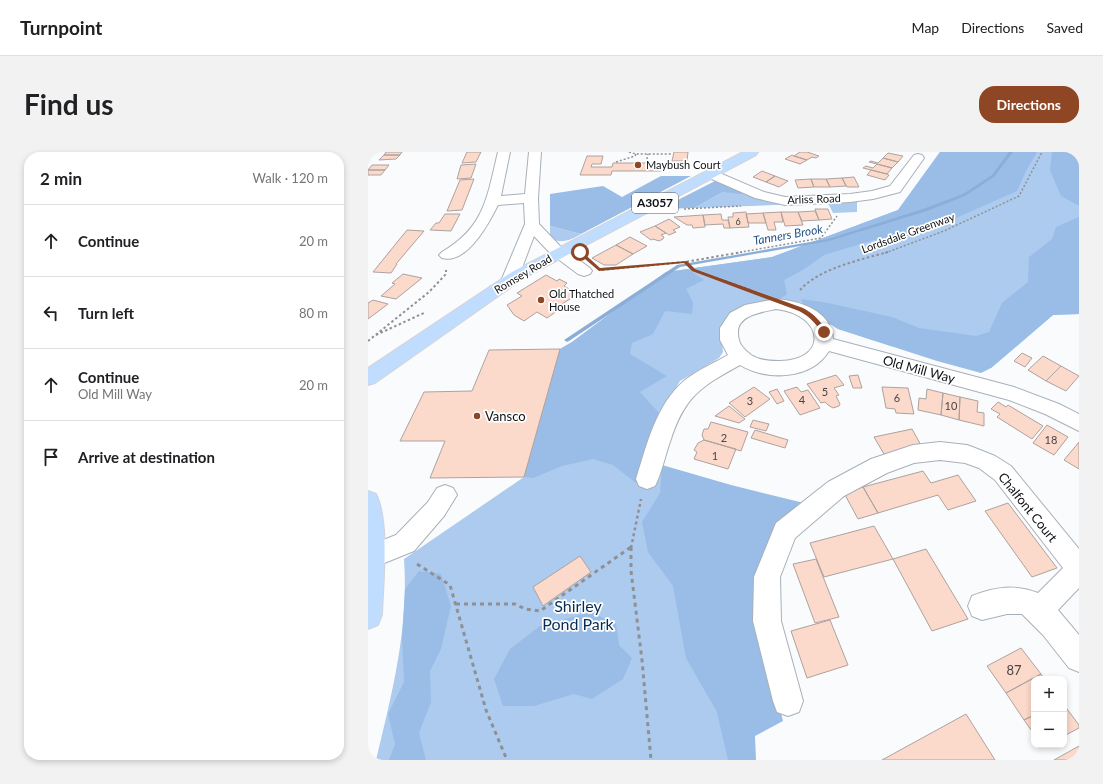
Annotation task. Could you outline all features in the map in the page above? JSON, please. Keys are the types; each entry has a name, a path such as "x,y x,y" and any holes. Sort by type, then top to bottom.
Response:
{"main road":[{"name":"Romsey Road","path":"368,378 509,281 559,253 752,152"},
{"path":"368,501 372,540 368,615"}],"street":[{"path":"446,255 464,246 477,233 493,201 504,152"},
{"path":"509,281 532,224 535,152"},
{"name":"Arliss Road","path":"711,174 760,195 785,201 850,198 873,195 884,201 891,201 896,194 895,189 918,158"},
{"path":"493,201 532,198"},
{"path":"532,224 545,241 584,271"},
{"path":"760,305 786,305 801,310 815,319 824,332 824,343 822,350 813,359 799,366 788,368 770,368 753,364 740,357 728,341 728,330 733,320 746,309 760,305"},
{"name":"Old Mill Way","path":"824,343 1014,394 1052,409 1079,423"},
{"path":"647,479 668,417 679,399 691,386 740,357"},
{"name":"Chalfont Court","path":"788,701 767,621 767,577 785,531 836,490 879,466 913,454 940,452 967,454 987,462 1002,473 1079,569 1040,610"},
{"path":"372,556 405,543 436,509 445,495"},
{"path":"982,606 1010,601 1024,601 1040,610 1079,658"}],"path":[{"path":"629,152 636,154 672,154"},
{"name":"Lordsdale Greenway","path":"786,305 808,281 848,263 888,252 944,231 1019,196 1042,152"},
{"path":"616,162 635,156 636,154"},
{"path":"646,163 648,154"},
{"path":"573,246 599,270 685,262 821,238 850,198"},
{"path":"680,209 741,206"},
{"path":"368,341 429,292 446,274 446,255"},
{"path":"685,262 694,270 757,292 786,305"},
{"path":"647,479 637,512 631,546 631,571 642,660 651,760"},
{"path":"397,546 397,560 418,564 450,585 486,710 507,760"},
{"path":"456,604 515,604 525,609 540,611 631,546"}],"green space":[{"name":"Shirley Pond Park","path":"940,152 1079,152 1079,314 1053,315 991,368 891,346 838,329 822,318 779,300 742,306 729,319 722,343 723,352 719,358 680,381 660,414 642,460 740,488 749,760 376,760 388,710 402,635 405,584 404,559 524,477 560,349 572,342 666,272 772,257 898,210"},
{"path":"748,189 785,201 857,197 857,212 833,213 828,203 694,208 723,192"},
{"path":"550,226 581,234 566,241 558,241 550,237"}],"shaded area":[{"path":"940,152 1037,152 1017,191 938,226 874,240 824,255 803,270 784,280 787,294 780,299 694,268 772,257 898,210"},
{"path":"1052,152 1079,152 1079,206 1061,196 1050,170"},
{"path":"661,176 691,176 581,234 550,226 550,194 603,186 622,197"},
{"path":"721,178 748,189 741,194 723,192 694,208 660,209"},
{"path":"1079,217 1079,314 1053,315 991,368 981,373 937,361 838,329 805,308 801,299 823,302 892,317 919,328 976,336 989,332 1002,303 1028,282 1029,257 1052,239 1056,227"},
{"path":"688,269 704,280 686,289 693,302 692,314 665,311 653,334 632,343 630,354 667,376 640,392 660,414 642,475 636,483 613,465 593,459 562,466 533,478 524,477 560,349 572,342 666,272"},
{"path":"662,465 731,485 804,503 759,623 783,721 755,736 756,760 728,760 717,712 686,658 673,586 648,552 642,522 660,493"},
{"path":"419,571 441,574 451,606 441,649 430,671 431,702 419,733 426,760 389,760 395,744 388,714 404,682 402,638 405,589"},
{"path":"591,612 616,624 619,645 632,658 623,679 592,699 574,694 534,706 503,706 494,679 510,649 540,626"}],"building":[{"path":"386,152 402,152 400,155 384,155"},
{"path":"467,152 481,152 476,162 462,163"},
{"name":"Maybush Court","path":"674,152 688,152 687,161 672,161"},
{"path":"800,152 807,152 819,156 816,158 812,157 807,160 794,156"},
{"path":"888,153 903,156 898,162 883,158"},
{"path":"384,155 400,155 396,159 379,160"},
{"path":"792,155 807,160 800,164 785,159"},
{"name":"Maybush Court","path":"587,156 603,156 601,164 592,164 591,167 612,167 613,163 663,163 662,171 612,171 611,175 580,175"},
{"path":"883,158 898,162 892,168 869,162 871,161 878,163"},
{"path":"476,164 471,178 457,179 461,165"},
{"path":"877,164 892,168 887,174 863,168 866,166 873,168"},
{"path":"372,165 389,165 385,170 368,170"},
{"path":"368,170 385,170 381,175 368,175"},
{"path":"871,170 889,175 885,180 867,175"},
{"path":"762,171 775,176 766,182 753,177"},
{"path":"775,176 788,181 779,187 766,182"},
{"path":"854,177 859,187 847,187 842,178"},
{"path":"842,178 846,186 830,187 826,179"},
{"path":"474,179 462,210 447,211 460,180"},
{"path":"811,179 826,179 830,187 814,187"},
{"path":"811,179 814,187 798,188 795,180"},
{"path":"815,209 828,209 832,219 819,220"},
{"path":"815,211 819,220 802,221 798,212"},
{"path":"746,212 749,227 730,228 728,217 733,217 733,213"},
{"path":"781,212 783,222 774,222 776,230 768,230 763,213"},
{"path":"781,212 798,212 803,225 785,226"},
{"path":"763,213 766,223 748,223 746,214"},
{"path":"445,214 460,214 451,231 430,230 436,223 439,223"},
{"path":"721,214 722,220 728,220 730,228 724,228 723,224 705,225 703,215"},
{"path":"703,215 705,227 693,228 692,225 687,225 674,217"},
{"path":"669,219 680,227 673,230 676,232 669,235 655,226"},
{"path":"655,226 666,233 661,235 664,237 659,241 653,239 651,240 640,232"},
{"path":"407,230 424,231 396,264 391,273 373,272"},
{"path":"630,237 647,246 633,254 616,245"},
{"path":"616,245 633,254 616,265 604,265 592,258"},
{"path":"403,274 422,278 396,299 381,296 395,284 392,283"},
{"name":"Old Thatched House","path":"546,275 557,281 559,279 567,283 564,286 578,294 557,307 560,309 547,318 537,312 524,321 514,315 507,305 522,296 517,293"},
{"path":"373,300 388,304 368,319 368,303"},
{"name":"Vansco","path":"560,349 524,477 430,478 445,441 400,441 424,392 472,391 489,350"},
{"path":"1022,353 1032,358 1025,367 1014,361"},
{"path":"1043,356 1061,366 1046,381 1028,370"},
{"path":"1061,366 1079,376 1066,391 1046,381"},
{"path":"836,375 844,385 834,388 839,395 836,396 840,404 839,406 833,408 825,402 821,403 807,384"},
{"path":"858,375 862,388 853,388 849,376"},
{"path":"754,387 770,399 745,417 729,403"},
{"path":"797,387 801,392 808,390 820,408 800,415 784,391"},
{"path":"882,387 908,388 914,414 896,413 895,409 886,408"},
{"path":"777,389 784,401 777,404 769,392"},
{"path":"927,389 943,393 941,415 918,410 919,398 926,399"},
{"path":"943,393 960,397 959,420 941,415"},
{"path":"960,397 978,401 977,412 984,413 984,426 959,420"},
{"path":"998,402 1006,407 1008,405 1043,426 1032,439 997,417 1000,414 991,409"},
{"path":"729,406 745,419 739,423 715,416"},
{"path":"753,420 769,424 766,431 750,427"},
{"path":"711,422 748,432 741,451 704,440 702,435 704,429 708,429"},
{"path":"1047,425 1068,437 1054,455 1033,443"},
{"path":"912,429 922,447 884,454 874,437"},
{"path":"755,430 788,440 785,448 751,438"},
{"path":"704,440 736,449 728,469 694,459 697,452 694,450 698,443"},
{"path":"1079,442 1079,469 1064,460"},
{"path":"923,471 931,483 958,475 976,501 948,510 938,495 878,513 863,487"},
{"path":"863,487 878,513 858,519 844,493"},
{"path":"1008,503 1057,568 1032,577 985,511"},
{"path":"874,526 893,559 824,577 810,543"},
{"path":"926,549 968,619 932,631 893,559"},
{"path":"580,556 591,572 543,606 533,587"},
{"path":"816,559 839,617 815,623 793,564"},
{"path":"830,620 848,665 807,678 791,631"},
{"path":"1021,648 1041,674 1037,676 1031,676 1031,679 1006,693 987,666"},
{"path":"1031,679 1031,716 1024,720 1006,693"},
{"path":"1067,709 1079,725 1079,728 1067,734"},
{"path":"966,714 995,760 882,760"},
{"path":"1031,716 1031,730 1024,720"},
{"path":"1079,746 1079,760 1054,760"}],"waterway":[{"name":"Tanners Brook","path":"567,340 679,266 829,240 925,210 964,195 993,176 1011,152"}],"place":[{"name":"Maybush Court","path":"638,165"},
{"name":"Old Thatched House","path":"541,300"},
{"name":"Vansco","path":"477,416"}],"route":[{"path":"580,252 599,270 685,262 694,270 757,292 801,310 810,315 820,324 824,332"}]}
